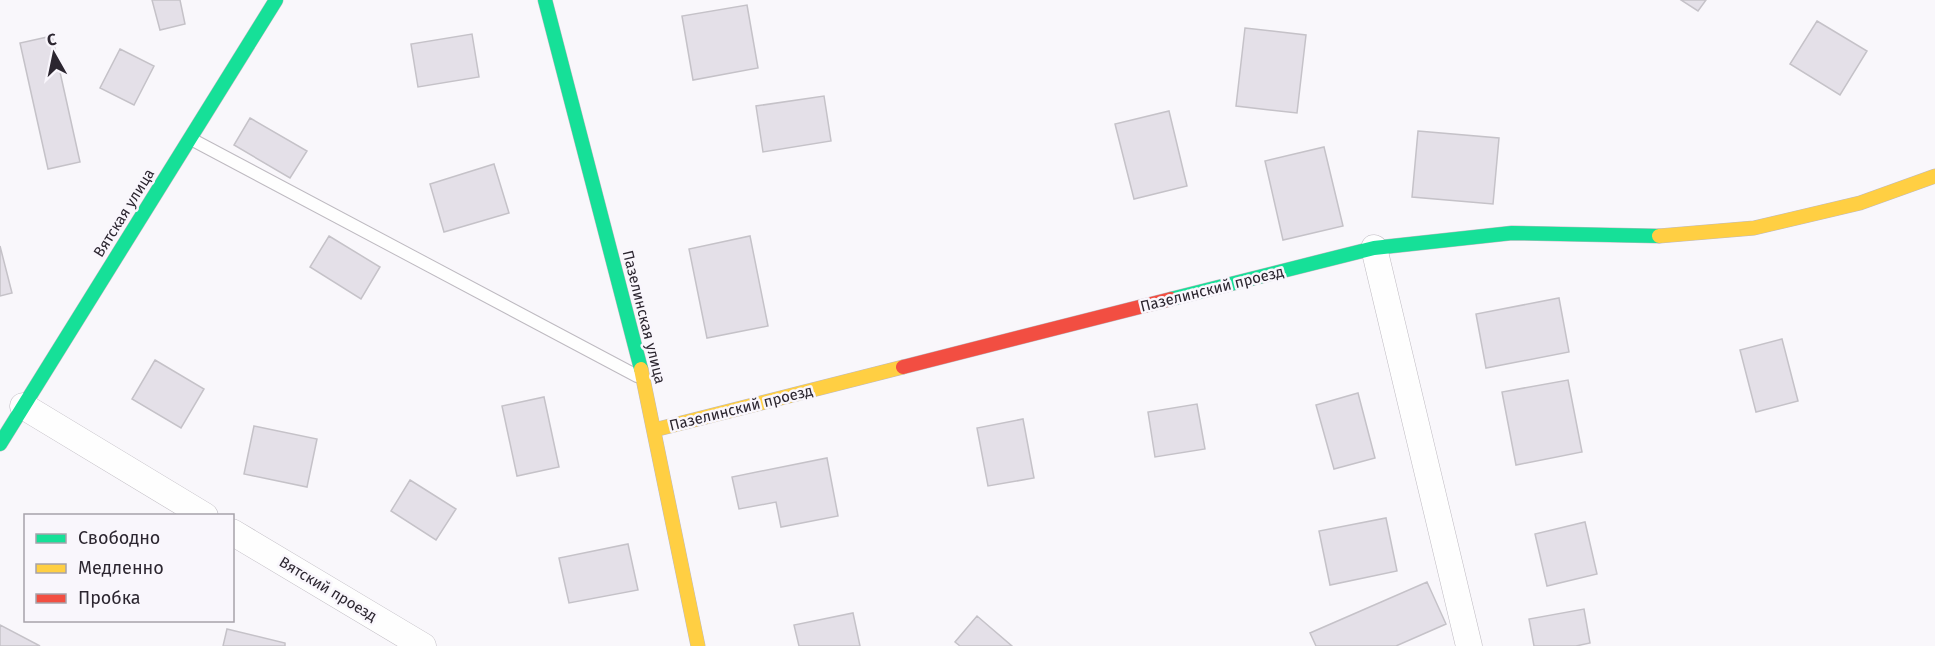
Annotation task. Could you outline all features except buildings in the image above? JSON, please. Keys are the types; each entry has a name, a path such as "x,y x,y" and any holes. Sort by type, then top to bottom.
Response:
{"street":[{"name":"Вятская улица","path":"0,444 276,0"},
{"name":"Пазелинская улица","path":"545,0 644,379 698,646"},
{"name":"Пазелинский проезд","path":"654,430 1374,248 1512,232 1649,237 1754,228 1860,203 1935,176"},
{"path":"1374,248 1469,646"},
{"path":"23,406 203,514"},
{"name":"Вятский проезд","path":"234,533 423,646"}],"lane":[{"path":"190,139 644,379"}],"traffic: fast":[{"path":"0,444 276,0"},
{"path":"545,0 641,369"},
{"path":"1171,299 1374,248 1512,233 1659,236"}],"traffic: slow":[{"path":"1659,236 1754,228 1860,203 1935,176"},
{"path":"654,430 903,367"},
{"path":"641,369 698,646"}],"traffic: jam":[{"path":"903,367 1171,299"}]}
